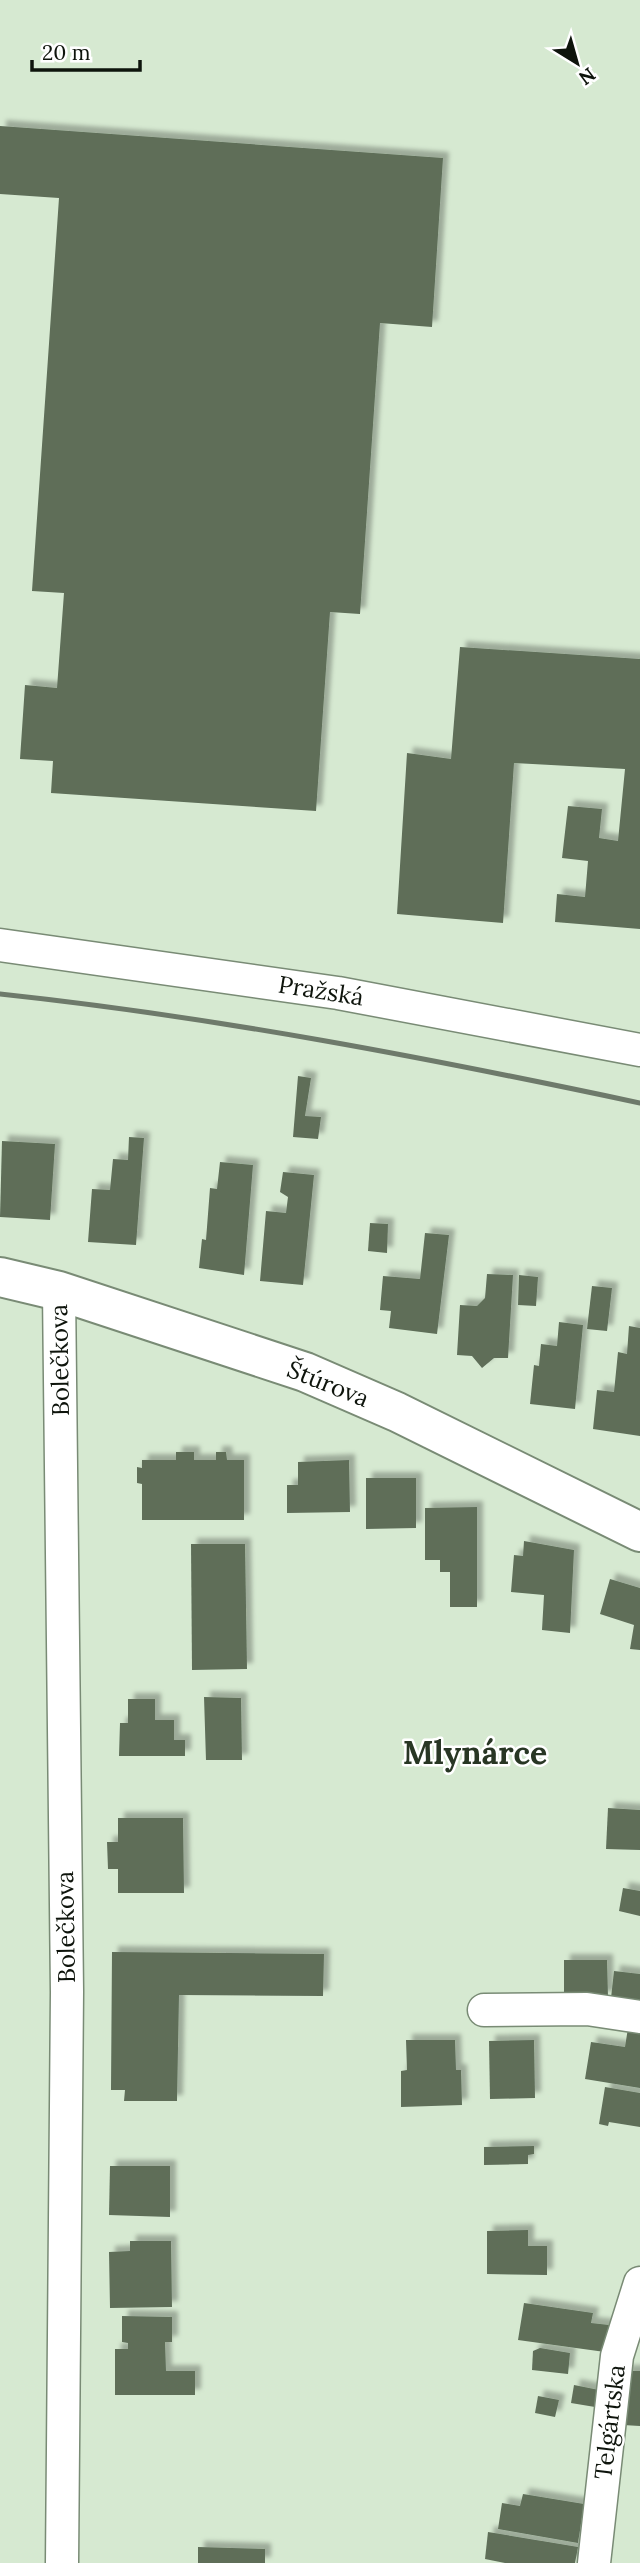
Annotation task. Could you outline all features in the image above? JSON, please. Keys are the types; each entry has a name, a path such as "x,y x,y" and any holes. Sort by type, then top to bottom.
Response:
{"street":[{"name":"Pražská","path":"0,945 338,993 640,1050"},
{"name":"Štúrova","path":"0,1277 59,1290 305,1372 397,1412 640,1532"},
{"name":"Bolečkova","path":"59,1290 67,1992 62,2563"},
{"path":"485,2010 587,2009 640,2017"},
{"name":"Telgártska","path":"594,2563 617,2356 640,2283"}],"building":[{"path":"0,126 443,158 432,327 380,323 360,614 330,612 316,811 51,793 53,761 20,759 25,685 57,688 64,593 32,591 59,198 0,194"},
{"path":"460,647 640,659 640,929 555,922 557,894 585,897 588,861 562,858 568,806 602,809 599,838 618,841 625,769 514,763 503,923 397,914 407,753 451,759"},
{"path":"298,1076 311,1078 305,1116 321,1117 318,1139 293,1137"},
{"path":"129,1137 144,1138 136,1245 88,1242 92,1189 110,1190 113,1159 128,1160"},
{"path":"2,1141 55,1144 50,1220 0,1217"},
{"path":"220,1162 253,1165 244,1275 199,1268 202,1239 206,1240 210,1188 217,1189"},
{"path":"283,1172 314,1175 303,1285 260,1281 266,1211 286,1213 288,1197 280,1192"},
{"path":"370,1223 388,1224 387,1253 368,1251"},
{"path":"425,1233 449,1235 437,1334 389,1328 391,1311 380,1310 383,1276 420,1279"},
{"path":"487,1274 513,1275 508,1358 494,1358 482,1368 472,1356 457,1355 460,1305 477,1306 485,1298"},
{"path":"519,1275 538,1277 536,1306 518,1305"},
{"path":"592,1286 612,1288 607,1331 587,1329"},
{"path":"559,1322 583,1325 575,1409 530,1404 534,1365 539,1366 541,1344 557,1346"},
{"path":"629,1326 640,1328 640,1436 593,1429 597,1390 614,1392 618,1352 627,1354"},
{"path":"176,1452 194,1452 194,1460 216,1460 216,1452 226,1452 227,1460 244,1460 244,1520 142,1520 142,1484 137,1483 137,1467 142,1468 142,1460 176,1460"},
{"path":"349,1460 350,1512 287,1513 287,1485 298,1485 298,1462"},
{"path":"366,1478 416,1478 416,1528 366,1529"},
{"path":"477,1507 477,1607 450,1607 450,1572 440,1572 440,1560 425,1560 425,1508"},
{"path":"524,1541 574,1550 570,1633 542,1630 544,1595 511,1592 514,1555 523,1556"},
{"path":"191,1544 245,1544 247,1669 192,1670"},
{"path":"610,1579 640,1588 640,1650 630,1649 634,1625 600,1614"},
{"path":"204,1697 241,1698 242,1760 206,1760"},
{"path":"128,1699 155,1699 155,1720 174,1720 174,1740 185,1740 185,1756 119,1756 120,1723 128,1723"},
{"path":"608,1808 640,1810 640,1850 606,1849"},
{"path":"118,1818 183,1818 184,1893 118,1893 118,1869 108,1869 107,1842 118,1842"},
{"path":"623,1888 640,1891 640,1916 619,1911"},
{"path":"112,1952 324,1954 323,1996 179,1995 177,2101 124,2101 125,2090 111,2090"},
{"path":"564,1960 607,1960 608,1997 564,1997"},
{"path":"614,1971 640,1974 640,2001 611,1998"},
{"path":"628,2028 640,2030 640,2088 585,2079 591,2042 625,2047"},
{"path":"406,2040 455,2040 456,2070 461,2070 462,2105 401,2107 401,2071 407,2070"},
{"path":"534,2040 535,2098 490,2099 489,2041"},
{"path":"605,2087 640,2093 640,2127 609,2122 608,2126 599,2124"},
{"path":"534,2146 534,2154 528,2155 528,2164 484,2165 484,2147"},
{"path":"110,2166 170,2166 170,2217 109,2215"},
{"path":"528,2230 528,2246 547,2246 547,2275 487,2274 487,2231"},
{"path":"130,2241 171,2241 172,2307 110,2308 109,2252 130,2251"},
{"path":"524,2303 593,2313 591,2323 609,2325 605,2352 518,2340"},
{"path":"122,2316 172,2317 172,2342 165,2342 166,2371 195,2371 195,2395 115,2395 115,2349 128,2349 128,2343 122,2342"},
{"path":"540,2348 570,2353 568,2374 532,2370 533,2351"},
{"path":"625,2371 640,2371 640,2426 623,2425"},
{"path":"574,2385 599,2390 595,2407 571,2403"},
{"path":"538,2396 559,2400 555,2417 535,2413"},
{"path":"523,2494 584,2504 578,2543 498,2529 502,2503 520,2506"},
{"path":"488,2532 578,2547 575,2563 505,2563 485,2559"},
{"path":"198,2547 265,2549 265,2563 198,2563"}],"railway":[{"path":"0,994 161,1014 322,1040 640,1103"}],"district":[{"name":"Mlynárce","path":"475,1753"}]}
